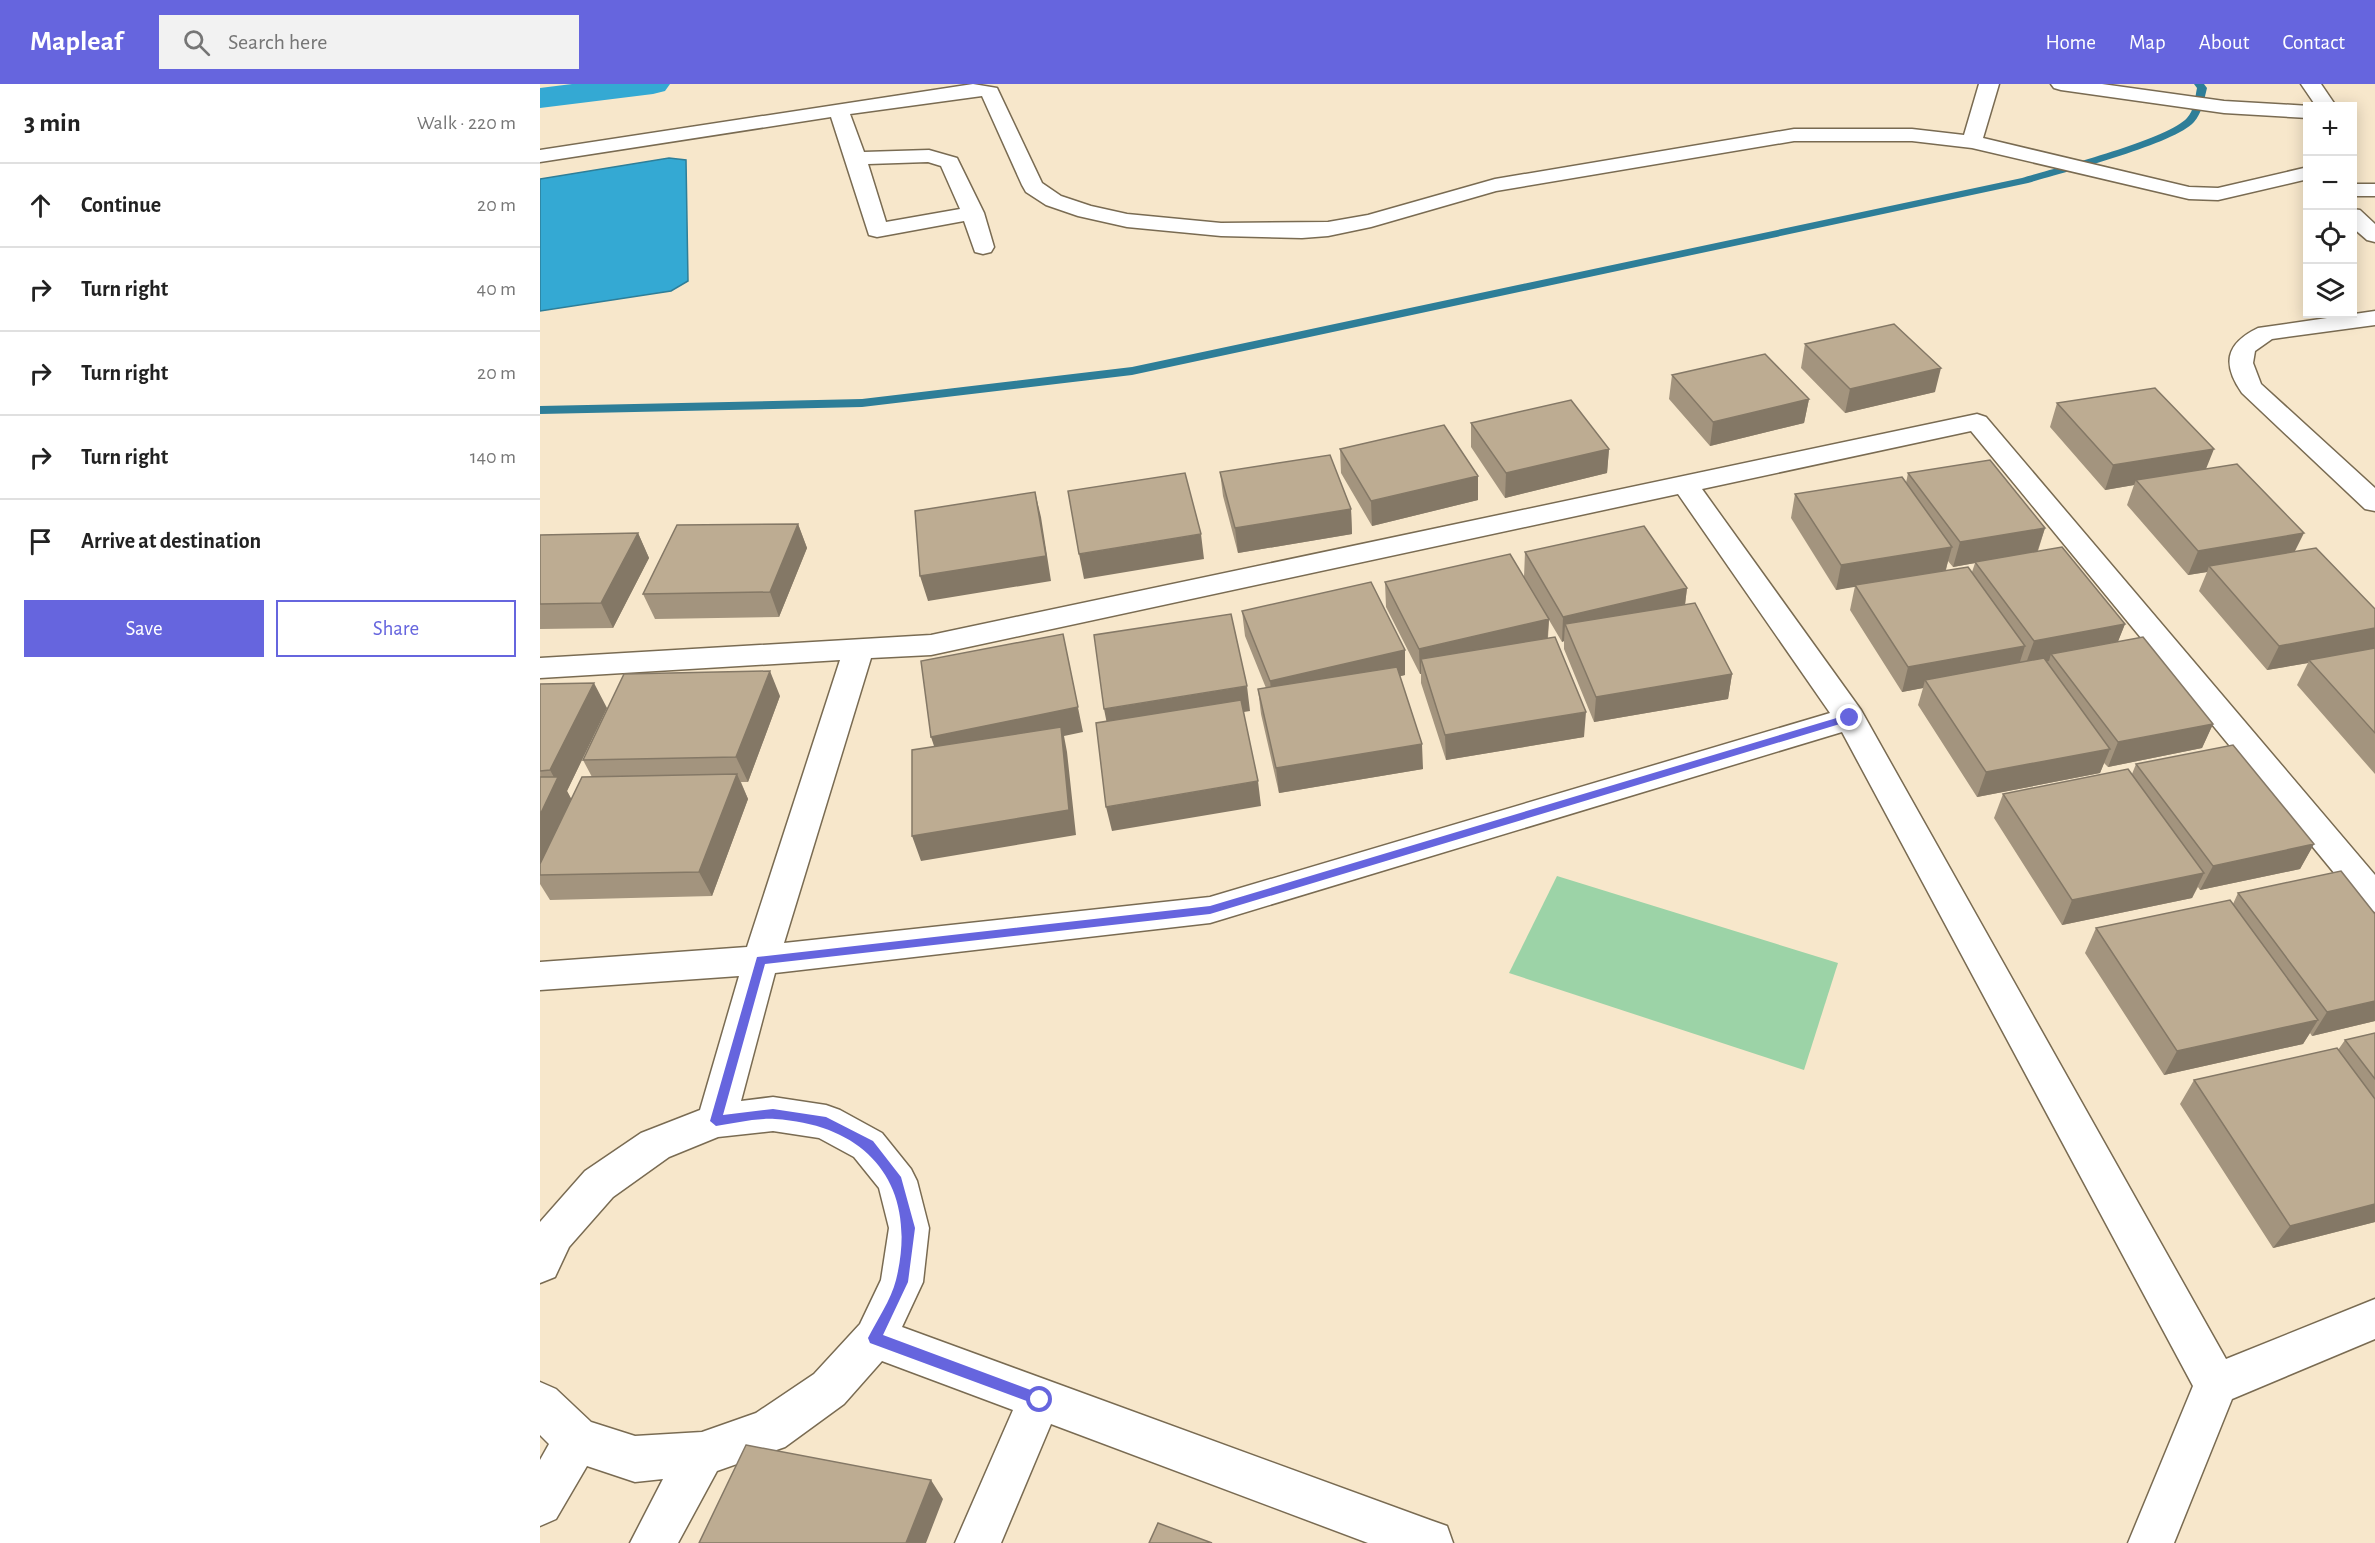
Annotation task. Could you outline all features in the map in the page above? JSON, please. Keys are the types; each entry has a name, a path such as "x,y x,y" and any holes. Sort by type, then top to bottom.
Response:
{"street":[{"path":"1972,142 1989,84"},
{"path":"2061,84 2224,106 2303,112"},
{"path":"2311,84 2323,102"},
{"path":"540,156 978,89 990,92 1034,187 1049,198 1081,210 1140,222 1258,232 1328,229 1432,205 1496,184 1794,135 1912,135 1972,142 2189,193 2218,194 2303,174"},
{"path":"839,111 856,158 877,230 973,213"},
{"path":"856,158 929,156 950,162 973,213 984,247"},
{"path":"2357,190 2375,190"},
{"path":"2357,219 2375,235"},
{"path":"2375,318 2266,333 2250,339 2241,353 2241,372 2251,388 2375,503"},
{"path":"540,668 931,645 1977,422 2375,899"},
{"path":"1685,484 1850,718 2216,1384"},
{"path":"716,1121 760,960 859,649"},
{"path":"540,976 760,960 1210,910 1850,718"},
{"path":"540,1264 555,1234 599,1184 655,1145 716,1121 773,1114 826,1122 868,1145 897,1181 909,1228 902,1282 875,1338 829,1389 769,1431 702,1454 635,1459 577,1440 540,1404"},
{"path":"2151,1543 2216,1384 2375,1319"},
{"path":"875,1338 1430,1543"},
{"path":"978,1543 1040,1400"},
{"path":"540,1503 577,1440"},
{"path":"653,1543 702,1454"}],"green space":[{"path":"1557,876 1838,963 1804,1070 1509,973"}],"water":[{"path":"669,158 686,160 688,281 671,291 540,311 540,179"}],"building":[{"path":"1894,324 1941,368 1850,389 1805,344"},
{"path":"1765,354 1809,399 1713,422 1672,375"},
{"path":"2155,388 2214,449 2113,465 2057,403"},
{"path":"1571,400 1609,449 1506,473 1471,423"},
{"path":"1444,425 1478,476 1371,501 1340,449"},
{"path":"1330,455 1351,509 1235,528 1220,472"},
{"path":"1990,460 2045,528 1960,542 1908,473"},
{"path":"2237,464 2304,533 2198,551 2136,480"},
{"path":"1185,473 1201,534 1079,554 1068,491"},
{"path":"1902,477 1952,547 1841,565 1795,494"},
{"path":"1035,492 1046,556 920,576 915,511"},
{"path":"798,524 770,592 643,594 677,525"},
{"path":"1644,526 1687,588 1563,617 1525,552"},
{"path":"638,533 601,603 540,604 540,535"},
{"path":"2062,547 2125,624 2034,641 1975,562"},
{"path":"2316,548 2375,609 2375,628 2279,646 2209,566"},
{"path":"1510,554 1549,619 1419,649 1385,582"},
{"path":"1968,567 2025,646 1908,667 1855,585"},
{"path":"1371,582 1405,650 1270,681 1242,611"},
{"path":"1695,603 1732,674 1596,697 1565,624"},
{"path":"1231,614 1247,686 1104,709 1094,635"},
{"path":"1063,634 1078,707 931,737 921,661"},
{"path":"1555,637 1586,712 1445,735 1421,659"},
{"path":"2143,637 2213,724 2118,742 2051,654"},
{"path":"2375,648 2375,733 2309,660"},
{"path":"2044,658 2110,749 1986,772 1925,680"},
{"path":"1397,667 1422,744 1276,768 1258,689"},
{"path":"770,671 736,757 583,760 624,674"},
{"path":"594,683 550,770 540,771 540,684"},
{"path":"1241,700 1258,781 1106,807 1096,723"},
{"path":"1061,727 1069,810 912,836 912,750"},
{"path":"2233,745 2314,844 2213,866 2136,764"},
{"path":"2128,769 2204,873 2072,900 2003,794"},
{"path":"737,774 699,872 540,875 540,864 582,777"},
{"path":"540,777 558,777 540,815"},
{"path":"2341,871 2375,914 2375,1001 2327,1012 2238,893"},
{"path":"2230,900 2318,1020 2177,1051 2096,928"},
{"path":"2375,1033 2375,1079 2345,1040"},
{"path":"2337,1048 2375,1099 2375,1204 2290,1226 2194,1080"},
{"path":"746,1445 931,1480 906,1543 699,1543"},
{"path":"1158,1523 1212,1543 1149,1543"}],"waterway":[{"path":"540,98 653,84"},
{"path":"540,410 862,403 1132,371 2024,181 2160,138 2189,122 2196,112 2202,88 2199,84"}],"route":[{"path":"1040,1400 875,1338 902,1282 909,1228 897,1181 868,1145 826,1122 773,1114 716,1121 760,960 1210,910 1850,718"}]}
